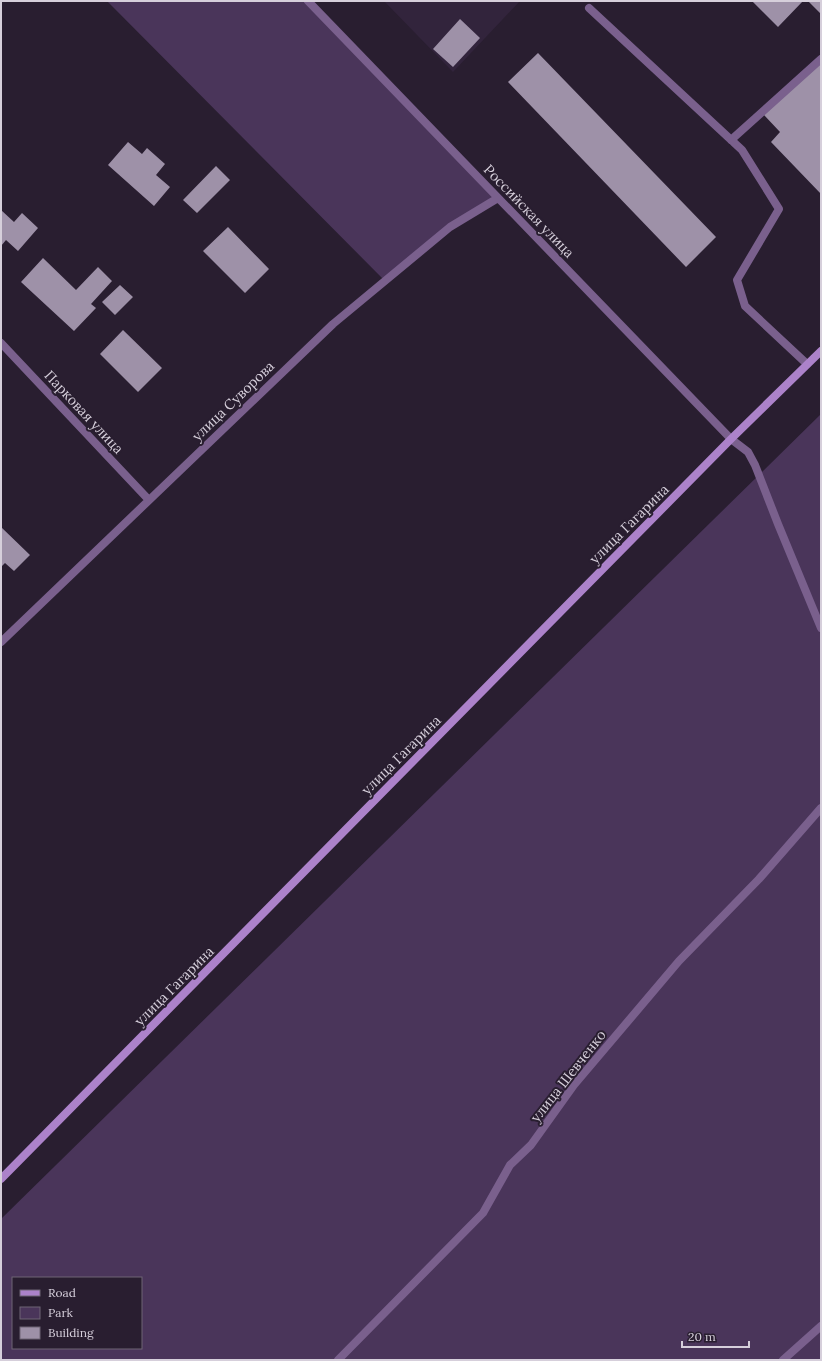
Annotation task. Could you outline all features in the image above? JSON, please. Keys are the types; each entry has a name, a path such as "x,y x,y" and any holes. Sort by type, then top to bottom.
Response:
{"street":[{"name":"Российская улица","path":"308,1 731,439 748,452 755,465 821,628"},
{"path":"589,8 742,150 779,209 737,280 745,306 807,364"},
{"path":"731,140 821,59"},
{"name":"улица Суворова","path":"1,642 148,499 333,324 450,228 498,198"},
{"name":"Парковая улица","path":"1,343 148,499"},
{"name":"улица Гагарина","path":"1,1179 731,439 821,351"},
{"name":"улица Шевченко","path":"338,1360 483,1213 510,1164 531,1144 574,1084 680,961 759,879 821,808"},
{"path":"783,1360 821,1326"}],"shaded area":[{"path":"384,1 520,1 453,72"}],"green space":[{"path":"107,1 308,1 498,198 450,228 384,280"},
{"path":"821,414 821,1360 1,1360 1,1219"}],"building":[{"path":"752,1 803,1 778,27"},
{"path":"808,1 821,1 821,14"},
{"path":"460,19 480,38 453,67 433,49"},
{"path":"538,53 716,237 686,267 508,82"},
{"path":"821,60 821,194 771,142 780,132 764,115"},
{"path":"128,142 142,154 147,148 165,164 156,175 170,187 154,206 108,165"},
{"path":"216,166 230,180 197,213 183,200"},
{"path":"1,210 14,222 22,213 38,228 18,251 6,240 1,246"},
{"path":"228,227 269,269 245,293 203,251"},
{"path":"43,258 76,290 98,267 112,281 91,304 96,308 74,331 21,282"},
{"path":"120,285 133,297 115,315 102,302"},
{"path":"123,330 162,368 138,392 100,354"},
{"path":"1,527 30,555 14,571 5,563 1,567"}]}
